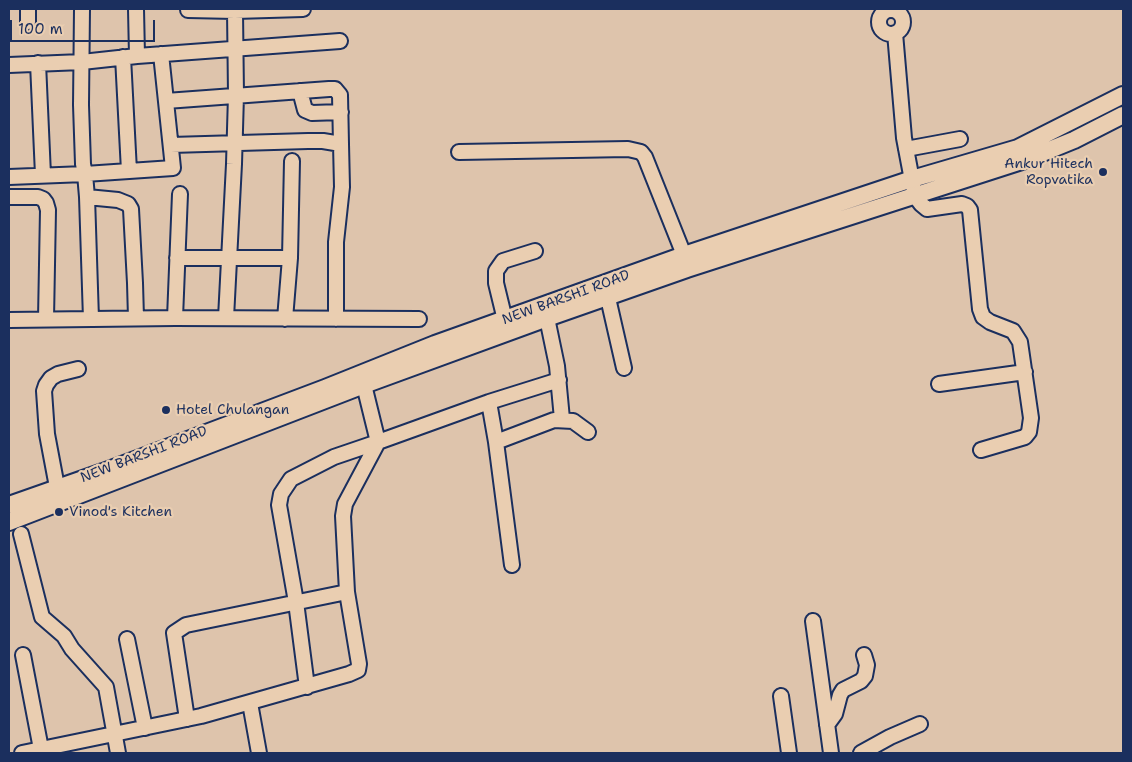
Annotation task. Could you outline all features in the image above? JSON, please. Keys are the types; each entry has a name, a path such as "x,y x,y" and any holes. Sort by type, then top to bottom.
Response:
{"main road":[{"name":"NEW BARSHI ROAD","path":"9,505 103,472 436,344 684,254 912,179 1018,148 1123,95"},
{"name":"NEW BARSHI ROAD","path":"9,522 364,385 547,318 687,269 1025,160 1074,140 1123,115"}],"street":[{"path":"82,9 81,105 83,164 87,197 91,319"},
{"path":"136,9 138,56"},
{"path":"188,9 235,11 303,9"},
{"path":"891,9 898,12 903,19 902,27 895,33 906,149 915,196 927,209 962,204 970,210 980,309 983,317 990,322 1013,331 1020,342 1031,418 1029,432 1025,437 981,450"},
{"path":"226,318 236,96 235,11"},
{"path":"9,64 82,62 123,57 340,41"},
{"path":"9,176 85,174 173,168 161,54"},
{"path":"123,57 129,171"},
{"path":"38,63 43,175"},
{"path":"166,101 335,89 340,95 342,187 336,242 336,319"},
{"path":"300,91 306,110 312,113 341,112"},
{"path":"906,149 960,139"},
{"path":"171,145 316,140 341,144"},
{"path":"459,152 628,149 641,152 646,156 684,254"},
{"path":"285,319 290,258 292,161"},
{"path":"175,318 180,194"},
{"path":"9,197 38,197 43,199 48,210 46,319"},
{"path":"87,197 118,200 128,204 136,284 136,318"},
{"path":"505,320 496,283 496,270 504,262 535,251"},
{"path":"178,258 230,260 290,258"},
{"path":"608,298 624,368"},
{"path":"9,320 136,318 419,319"},
{"path":"547,318 558,366 562,419"},
{"path":"57,487 47,434 44,391 51,378 58,374 78,369"},
{"path":"939,384 1025,372"},
{"path":"307,687 296,602 278,505 281,494 291,479 334,457 489,402 559,380"},
{"path":"22,753 187,719 340,678 358,670 359,664 347,592 343,516 345,504 378,442 364,385"},
{"path":"489,402 512,565"},
{"path":"496,442 554,420 562,419 573,421 588,432"},
{"path":"21,534 42,617 64,636 72,649 106,687 118,753"},
{"path":"187,719 174,633 186,624 347,592"},
{"path":"814,621 830,753"},
{"path":"127,639 145,728"},
{"path":"23,655 41,749"},
{"path":"827,725 835,714 843,690 861,681 865,676 868,665 864,655"},
{"path":"781,696 789,753"},
{"path":"250,702 259,753"},
{"path":"861,753 890,737 920,724"}],"place":[{"name":"Ankur Hitech Ropvatika","path":"1103,172"},
{"name":"Hotel Chulangan","path":"166,410"},
{"name":"Vinod's Kitchen","path":"59,512"}]}
